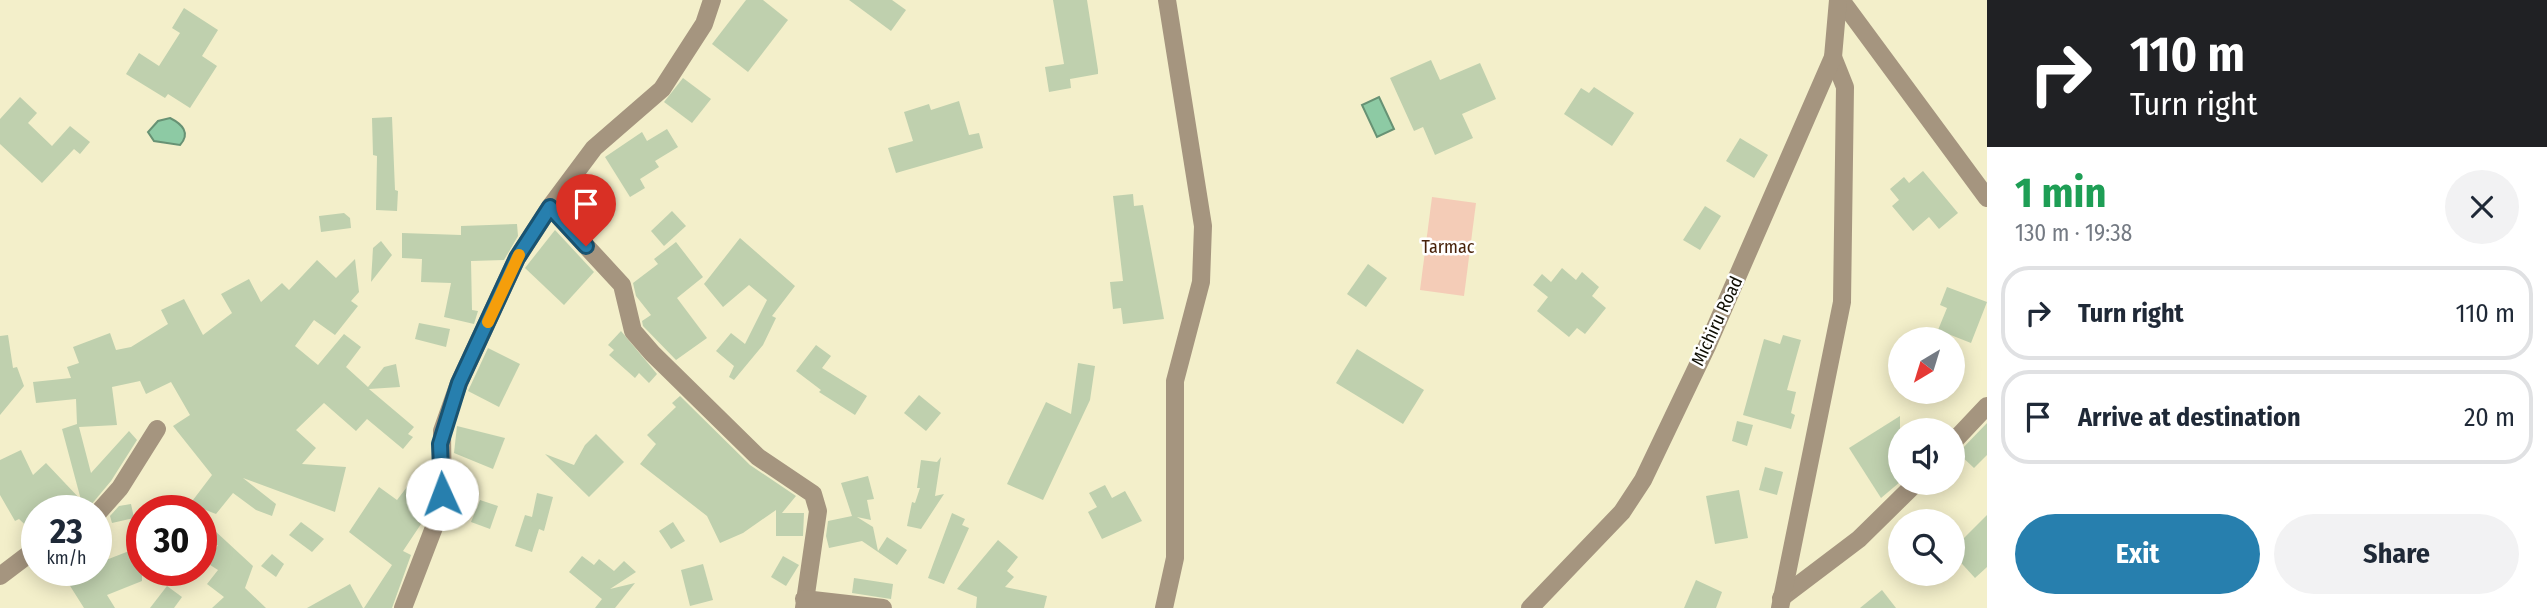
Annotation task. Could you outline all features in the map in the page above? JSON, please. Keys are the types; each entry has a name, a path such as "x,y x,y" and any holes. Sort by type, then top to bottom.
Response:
{"street":[{"path":"403,608 443,504 440,444 455,395 517,258 550,207 594,148 662,89 704,24 712,0"},
{"path":"1164,608 1175,558 1175,381 1201,282 1203,226 1167,0"},
{"path":"1839,0 1987,198"},
{"name":"Michiru Road","path":"1530,608 1622,512 1643,480 1708,344 1833,57 1839,0"},
{"path":"1781,603 1842,302 1845,87 1833,57"},
{"path":"550,207 622,285 633,331 652,354 758,457 813,494 818,512 804,603 883,608"},
{"path":"1965,429 1987,406"},
{"path":"112,497 157,429"},
{"path":"1781,603 1859,539 1904,495"},
{"path":"0,576 21,560"}],"green space":[{"name":"Tarmac","path":"1432,197 1476,203 1464,296 1420,290"}],"shaded area":[{"path":"1379,97 1394,129 1377,137 1362,105"},
{"path":"170,118 184,129 185,137 180,145 154,141 148,132 158,121"}],"building":[{"path":"746,0 763,0 788,20 748,72 712,44"},
{"path":"849,0 892,0 906,10 891,31"},
{"path":"1053,0 1087,0 1098,74 1070,79 1071,88 1049,92 1045,67 1064,64"},
{"path":"184,8 218,30 202,56 217,66 190,108 168,94 165,98 126,74 139,53 159,66 180,33 172,28"},
{"path":"1431,60 1440,80 1480,63 1496,99 1462,114 1473,138 1435,155 1423,127 1414,131 1390,78"},
{"path":"683,78 711,99 692,123 664,102"},
{"path":"1594,87 1634,113 1612,146 1564,114 1581,88 1589,93"},
{"path":"20,97 37,113 28,123 52,146 70,126 90,142 80,154 74,149 42,183 0,144 0,119"},
{"path":"959,101 969,135 979,133 983,148 896,173 888,148 913,141 904,112 929,104 931,110"},
{"path":"392,117 397,211 376,210 377,156 373,155 372,118"},
{"path":"667,129 678,147 655,161 659,167 640,179 645,188 630,197 605,157 642,132 647,141"},
{"path":"1740,138 1768,155 1754,178 1726,161"},
{"path":"1923,171 1958,213 1939,229 1929,217 1913,231 1892,206 1899,200 1890,189 1904,177 1909,183"},
{"path":"1133,194 1134,206 1143,205 1164,319 1123,324 1121,308 1113,309 1110,282 1123,281 1113,196"},
{"path":"1705,206 1721,216 1700,250 1683,240"},
{"path":"672,211 686,226 664,246 651,231"},
{"path":"344,213 350,218 351,228 321,232 319,216"},
{"path":"517,224 518,236 504,260 471,261 472,310 478,311 474,324 444,317 451,283 421,282 422,259 402,258 402,233 461,235 461,226"},
{"path":"555,230 594,272 564,305 525,268"},
{"path":"740,238 795,286 772,316 776,318 763,345 734,380 729,377 734,366 716,351 731,333 745,344 767,300 749,285 723,307 704,284"},
{"path":"381,241 392,255 371,282 373,248"},
{"path":"676,242 703,277 677,298 707,338 676,360 643,326 642,321 651,315 636,296 633,283 658,264 654,259"},
{"path":"355,259 359,292 351,301 358,306 335,335 314,320 295,346 318,365 344,334 361,347 346,367 368,387 384,367 396,364 400,387 369,389 414,427 408,434 413,437 403,449 367,419 356,431 324,403 296,430 316,448 302,464 346,467 335,512 243,478 276,504 272,516 256,510 233,493 217,513 217,495 197,495 212,475 173,426 190,415 171,382 146,394 140,381 112,387 117,425 79,427 91,473 129,431 137,440 99,495 80,495 62,429 77,424 76,399 36,403 33,382 71,378 67,367 79,363 73,347 110,333 116,350 131,347 168,324 161,310 184,299 203,335 232,313 221,294 249,279 261,302 282,283 289,290 317,260 336,278"},
{"path":"1368,264 1387,278 1366,307 1347,294"},
{"path":"1562,268 1576,280 1582,272 1599,287 1592,296 1606,308 1585,334 1577,328 1569,337 1537,311 1548,297 1533,285 1542,274 1551,282"},
{"path":"1947,287 1987,302 1971,343 1965,341 1965,327 1939,327 1947,308 1940,305"},
{"path":"419,323 450,329 446,347 415,339"},
{"path":"621,331 657,374 649,383 639,373 635,378 609,355 614,350 608,345"},
{"path":"8,335 13,368 17,367 24,386 0,415 0,336"},
{"path":"1783,335 1801,340 1787,390 1796,392 1791,413 1795,415 1791,429 1743,415 1764,339 1780,344"},
{"path":"816,345 831,356 822,368 867,396 855,415 819,392 821,390 796,371"},
{"path":"488,348 520,364 499,407 468,391"},
{"path":"1357,349 1424,390 1403,424 1336,383"},
{"path":"1078,363 1095,366 1090,400 1043,500 1007,484 1046,402 1071,414"},
{"path":"919,395 941,413 926,431 904,413"},
{"path":"680,396 750,465 796,496 782,513 804,513 803,536 776,536 776,510 743,533 720,543 707,516 640,464 656,444 647,435 676,407 672,403"},
{"path":"1737,421 1753,425 1747,446 1732,441"},
{"path":"1987,423 1987,455 1974,468 1965,460 1965,446"},
{"path":"1888,424 1888,492 1881,498 1849,448"},
{"path":"457,426 505,438 493,469 454,453"},
{"path":"596,434 624,462 589,497 545,454 574,465 585,445"},
{"path":"21,450 33,475 46,463 76,495 21,495 21,521 15,521 0,495 0,460"},
{"path":"941,457 935,496 944,494 921,529 907,526 912,502 915,503 920,488 917,488 921,460 937,462"},
{"path":"1765,467 1783,472 1777,495 1759,490"},
{"path":"868,476 874,499 867,500 871,520 857,517 873,527 878,551 887,537 907,550 897,565 862,541 829,548 826,536 828,521 852,516 841,483"},
{"path":"410,483 430,497 418,513 425,518 403,551 411,555 392,608 364,608 392,565 349,532 379,487 397,500"},
{"path":"1105,485 1112,498 1125,491 1142,521 1102,539 1088,512 1097,507 1089,493"},
{"path":"1739,490 1748,538 1715,544 1706,496"},
{"path":"537,493 553,497 544,531 539,529 532,552 515,546 525,515 532,517"},
{"path":"480,500 498,506 490,529 471,522"},
{"path":"126,505 126,520 112,523 112,514 119,506"},
{"path":"952,513 965,519 962,525 969,528 944,584 928,578"},
{"path":"1987,515 1987,567 1975,578 1965,567 1965,537"},
{"path":"301,522 324,539 312,552 289,535"},
{"path":"673,522 685,541 671,549 659,531"},
{"path":"217,533 253,566 245,588 266,608 212,608 224,597 210,586 217,586"},
{"path":"998,540 1018,557 1007,571 1014,577 1005,587 1047,596 1044,608 976,608 977,597 957,589"},
{"path":"126,552 126,586 130,586 107,595 115,608 84,608 70,586 112,586 112,558"},
{"path":"272,554 284,564 276,577 261,566"},
{"path":"582,556 594,565 599,559 614,571 624,561 636,572 610,589 635,583 615,608 595,608 602,599 569,572"},
{"path":"783,556 799,565 786,586 771,577"},
{"path":"703,564 713,600 690,606 681,570"},
{"path":"854,578 893,584 891,599 852,593"},
{"path":"1696,580 1722,592 1716,608 1684,608"},
{"path":"350,584 363,608 307,608"},
{"path":"167,586 182,597 174,608 150,608"},
{"path":"1882,590 1896,608 1860,608"}],"slow traffic":[{"path":"488,322 519,255"}],"route":[{"path":"442,494 442,431 459,383 517,258 550,207 586,246"}]}
